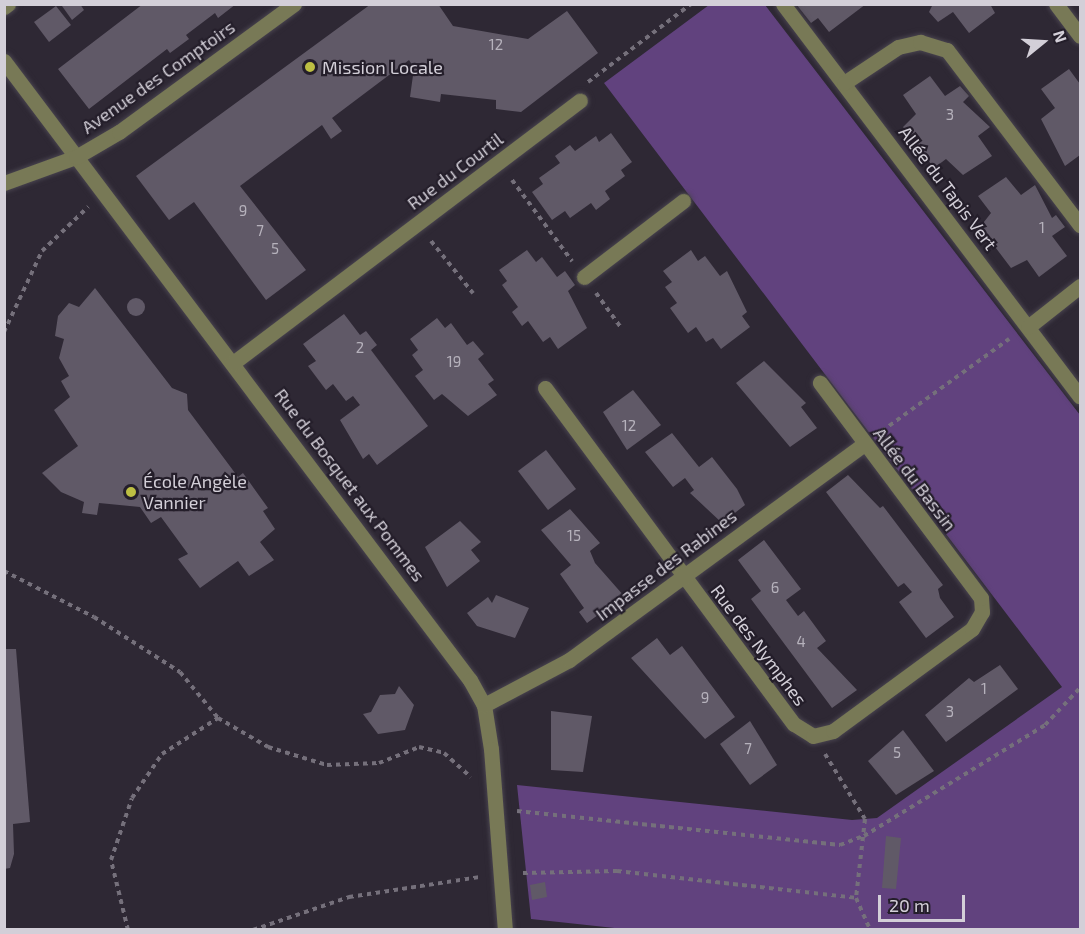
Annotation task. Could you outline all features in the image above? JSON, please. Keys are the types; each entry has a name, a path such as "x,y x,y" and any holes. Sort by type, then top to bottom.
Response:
{"street":[{"path":"4,7 8,4"},
{"name":"Avenue des Comptoirs","path":"4,183 76,157 294,4"},
{"name":"Allée du Tapis Vert","path":"783,4 1080,396"},
{"path":"1056,4 1080,36"},
{"path":"844,83 898,47 920,42 947,50 1080,225"},
{"name":"Rue du Bosquet aux Pommes","path":"4,61 459,662 484,705 497,804 505,930"},
{"name":"Rue du Courtil","path":"233,363 580,101"},
{"path":"584,277 683,201"},
{"path":"1028,327 1080,286"},
{"name":"Allée du Bassin","path":"813,736 833,731 972,630 981,612 981,598 820,383"},
{"name":"Rue des Nymphes","path":"545,388 794,724 813,736"},
{"name":"Impasse des Rabines","path":"484,705 569,660 682,574 864,444"}],"path":[{"path":"580,101 585,85 691,4"},
{"path":"499,163 622,329"},
{"path":"4,332 42,251 105,195"},
{"path":"417,224 473,293"},
{"path":"864,444 1028,327"},
{"path":"4,571 94,617 180,672 218,718 268,747 327,765 379,763 419,747 444,753 497,804 840,845 864,836 1045,725 1080,688"},
{"path":"128,930 111,860 132,798 162,754 218,718"},
{"path":"813,736 865,819 856,898 870,930"},
{"path":"256,929 349,897 501,874 617,871 856,898"}],"shaded area":[{"path":"709,5 765,5 1080,415 1080,929 633,930 531,919 517,785 852,820 877,818 1062,687 604,83"}],"building":[{"path":"80,4 84,10 72,20 62,6"},
{"path":"143,4 236,4 218,18 215,13 186,35 189,39 170,53 167,49 89,109 58,69"},
{"path":"371,4 438,4 453,26 528,39 567,11 598,53 521,112 496,109 496,100 441,94 440,102 410,97 414,68 409,60 332,118 342,131 331,139 322,125 240,186 306,270 266,300 194,202 169,220 136,176"},
{"path":"796,4 866,4 829,32 818,18 811,23"},
{"path":"933,4 990,4 995,13 969,33 953,12 938,22 929,12"},
{"path":"56,6 71,25 49,42 34,22"},
{"path":"1069,69 1080,84 1080,155 1065,166 1041,119 1055,108 1041,89"},
{"path":"930,76 945,96 960,86 969,96 963,102 990,127 978,136 992,156 963,175 946,159 934,168 903,127 916,114 903,95"},
{"path":"611,133 632,162 621,170 625,176 605,191 610,199 596,210 591,203 570,218 565,211 552,220 532,192 543,184 539,178 560,163 555,156 570,145 575,151 596,136 599,142"},
{"path":"1006,177 1021,195 1035,185 1052,218 1056,215 1065,227 1052,236 1067,256 1039,277 1027,260 1011,268 980,227 991,213 978,196"},
{"path":"527,250 536,262 542,257 557,277 565,271 575,285 568,291 587,328 558,349 550,337 543,342 528,321 522,326 512,312 518,307 502,285 507,281 499,270"},
{"path":"691,250 698,261 705,256 720,276 727,271 747,312 742,316 750,327 721,349 713,338 706,342 696,327 688,333 670,308 677,303 665,287 672,282 663,271"},
{"path":"95,288 172,388 187,394 188,410 238,477 243,473 268,508 263,511 275,529 260,542 274,560 249,576 238,561 200,588 178,559 188,554 161,517 151,523 140,507 99,503 97,515 82,513 84,502 61,492 42,473 78,446 54,410 70,397 61,381 69,376 59,358 64,339 55,336 58,316 69,303 79,307"},
{"path":"136,298 142,301 145,307 142,313 136,316 130,313 127,307 130,301"},
{"path":"344,314 360,335 366,331 377,345 371,350 428,426 377,465 369,454 363,459 340,420 360,405 353,396 346,401 333,384 326,390 308,366 316,361 303,344"},
{"path":"437,318 445,328 451,323 467,345 473,341 484,354 478,359 494,380 488,384 497,395 468,416 442,394 434,400 415,376 423,370 412,355 418,350 410,339"},
{"path":"764,361 806,403 801,407 817,428 790,447 736,383"},
{"path":"633,390 661,425 627,450 603,412"},
{"path":"672,433 699,467 712,457 737,489 745,505 722,523 690,493 694,490 685,478 673,487 645,452"},
{"path":"546,450 576,489 548,510 518,471"},
{"path":"848,475 880,508 883,506 943,585 938,589 940,598 954,617 926,638 899,602 912,592 904,583 898,587 826,492"},
{"path":"570,509 600,543 590,551 595,563 624,596 587,623 579,612 584,608 560,574 571,565 541,530"},
{"path":"460,521 481,542 471,550 480,561 447,587 425,547"},
{"path":"764,540 801,589 786,600 798,616 804,611 826,641 817,648 857,690 832,708 751,599 761,591 738,560"},
{"path":"496,595 529,608 515,638 477,626 467,613 488,597 492,603"},
{"path":"657,638 670,655 682,646 735,717 705,739 631,658"},
{"path":"4,649 16,649 30,822 13,824 14,854 10,868 4,869"},
{"path":"1000,665 1018,689 946,742 925,715 969,678 974,682"},
{"path":"399,686 414,705 405,730 378,734 363,714 371,712 380,695 395,694"},
{"path":"551,711 592,716 583,772 551,770"},
{"path":"750,721 777,765 750,785 720,744"},
{"path":"903,730 934,771 896,795 868,761"},
{"path":"886,836 901,838 896,889 882,888"},
{"path":"545,882 547,897 532,900 530,885"}],"place":[{"name":"Mission Locale","path":"310,67"},
{"name":"École Angèle Vannier","path":"131,492"}]}
